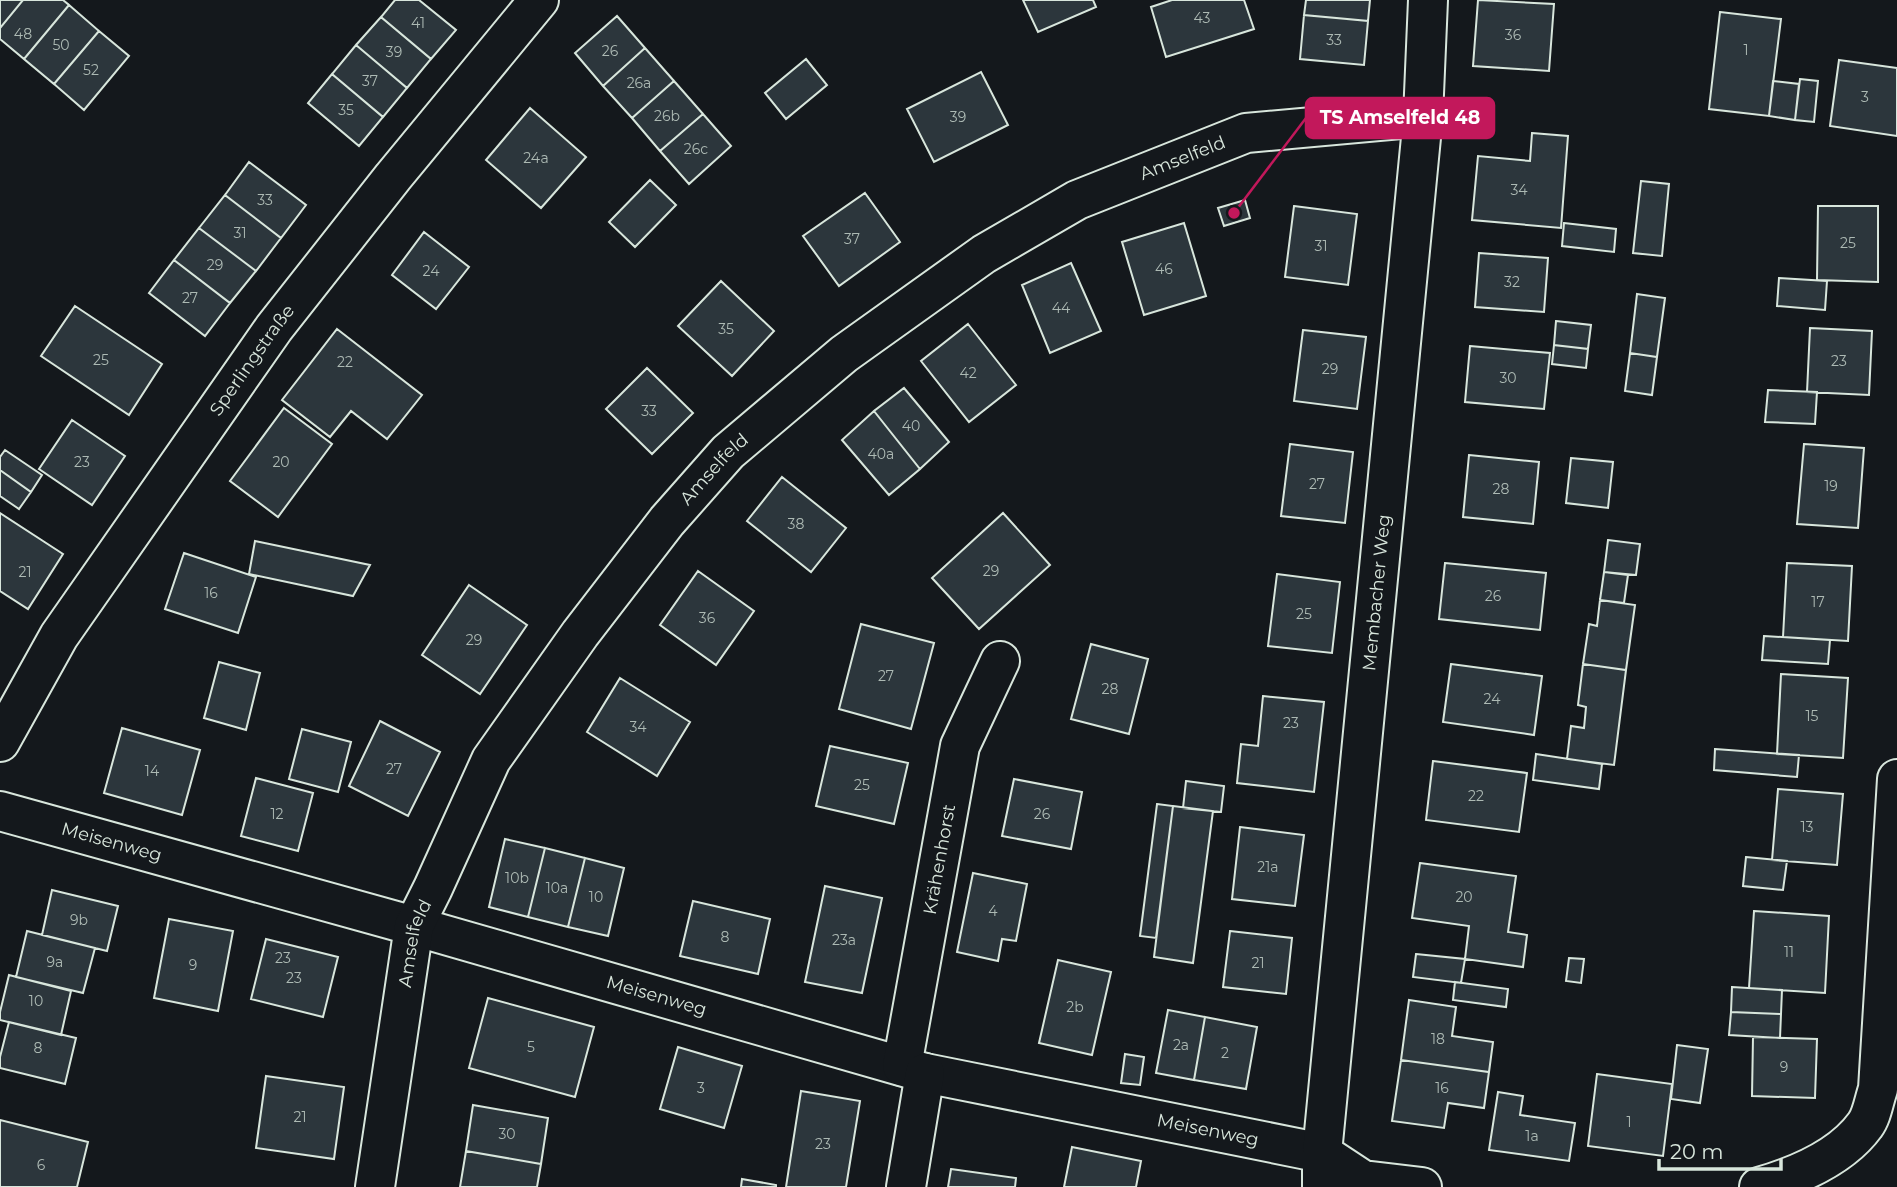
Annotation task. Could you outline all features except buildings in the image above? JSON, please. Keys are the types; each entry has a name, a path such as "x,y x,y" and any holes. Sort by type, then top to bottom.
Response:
{"street":[{"name":"Sperlingstraße","path":"0,742 59,636 274,328 539,0"},
{"name":"Membacher Weg","path":"1322,1170 1423,117 1428,0"},
{"name":"Amselfeld","path":"375,1187 414,926 491,760 580,634 667,521 728,452 844,354 984,254 1077,200 1246,133 1423,117"},
{"name":"Krähenhorst","path":"906,1187 914,1069 960,746 1000,661"},
{"path":"1759,1187 1795,1176 1846,1145 1882,1129 1878,1089 1897,779"},
{"name":"Meisenweg","path":"0,811 914,1069 1322,1170"},
{"path":"1322,1170 1363,1180 1422,1187"}],"place":[{"name":"TS Amselfeld 48","path":"1234,213"}]}
